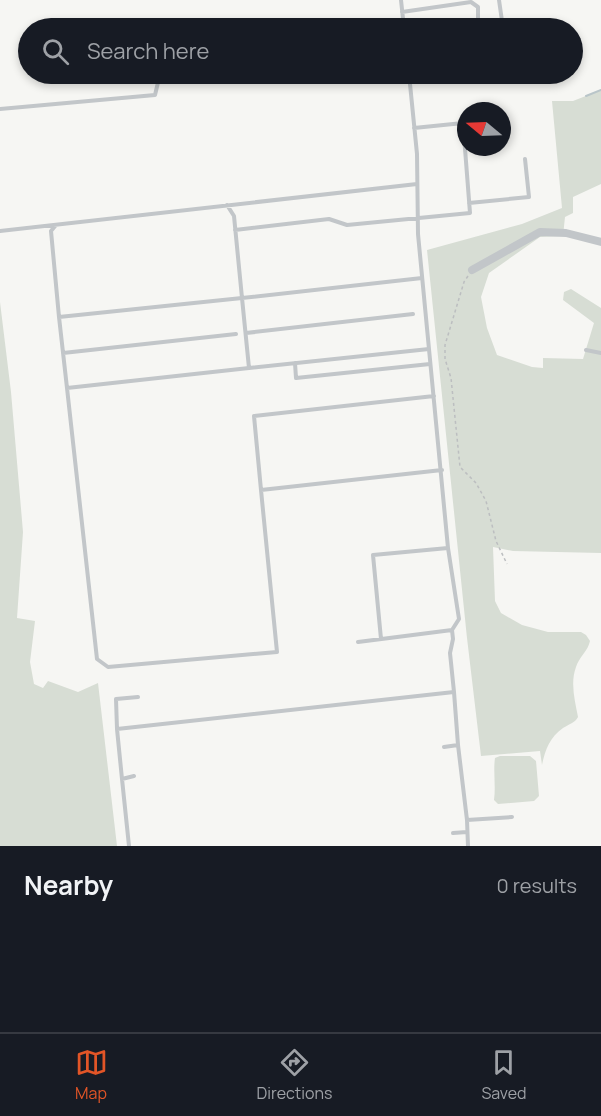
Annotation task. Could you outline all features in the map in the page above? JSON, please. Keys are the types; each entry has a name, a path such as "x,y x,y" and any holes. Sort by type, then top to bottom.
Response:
{"street":[{"path":"472,270 540,232 566,233 601,242"}],"lane":[{"path":"401,0 403,18"},
{"path":"499,0 502,18"},
{"path":"402,12 471,2 478,7 478,18"},
{"path":"0,109 154,94 157,84"},
{"path":"410,84 422,278 448,548 459,619 452,630 450,653 468,846"},
{"path":"235,230 329,219 347,225 470,213 463,123 414,128"},
{"path":"469,203 529,197 525,159"},
{"path":"0,231 417,184"},
{"path":"227,205 234,216 249,368"},
{"path":"56,224 51,231 59,317 97,659 108,667 277,652 254,416 434,396"},
{"path":"59,317 422,278"},
{"path":"246,333 413,314"},
{"path":"63,353 236,334"},
{"path":"67,388 429,349"},
{"path":"586,350 601,353"},
{"path":"295,363 296,378 430,364"},
{"path":"261,490 442,470"},
{"path":"381,639 373,555 448,548"},
{"path":"358,642 452,630"},
{"path":"117,729 454,692"},
{"path":"129,846 116,699 138,697"},
{"path":"444,747 458,745"},
{"path":"122,778 134,776"},
{"path":"466,820 513,817"},
{"path":"453,833 467,832"}],"path":[{"path":"472,270 464,282 454,314 445,345 445,359 452,378 460,467 476,483 486,501 496,541 507,564"}],"shaded area":[{"path":"601,90 601,184 573,197 573,213 565,217 563,236 540,237 489,273 481,297 487,328 497,355 532,367 543,368 543,358 583,359 594,323 563,300 564,292 571,289 601,308 601,553 513,551 493,547 495,601 501,613 522,625 548,632 581,632 590,641 577,663 573,679 578,717 551,740 542,765 540,751 481,756 427,250 522,224 562,208 552,101 573,101"},
{"path":"0,302 11,392 23,532 17,618 35,621 30,662 34,684 43,688 48,681 78,692 98,683 117,846 0,846"},
{"path":"530,756 536,761 539,796 534,801 498,804 494,800 495,758"}],"waterway":[{"path":"586,96 601,90"}]}
